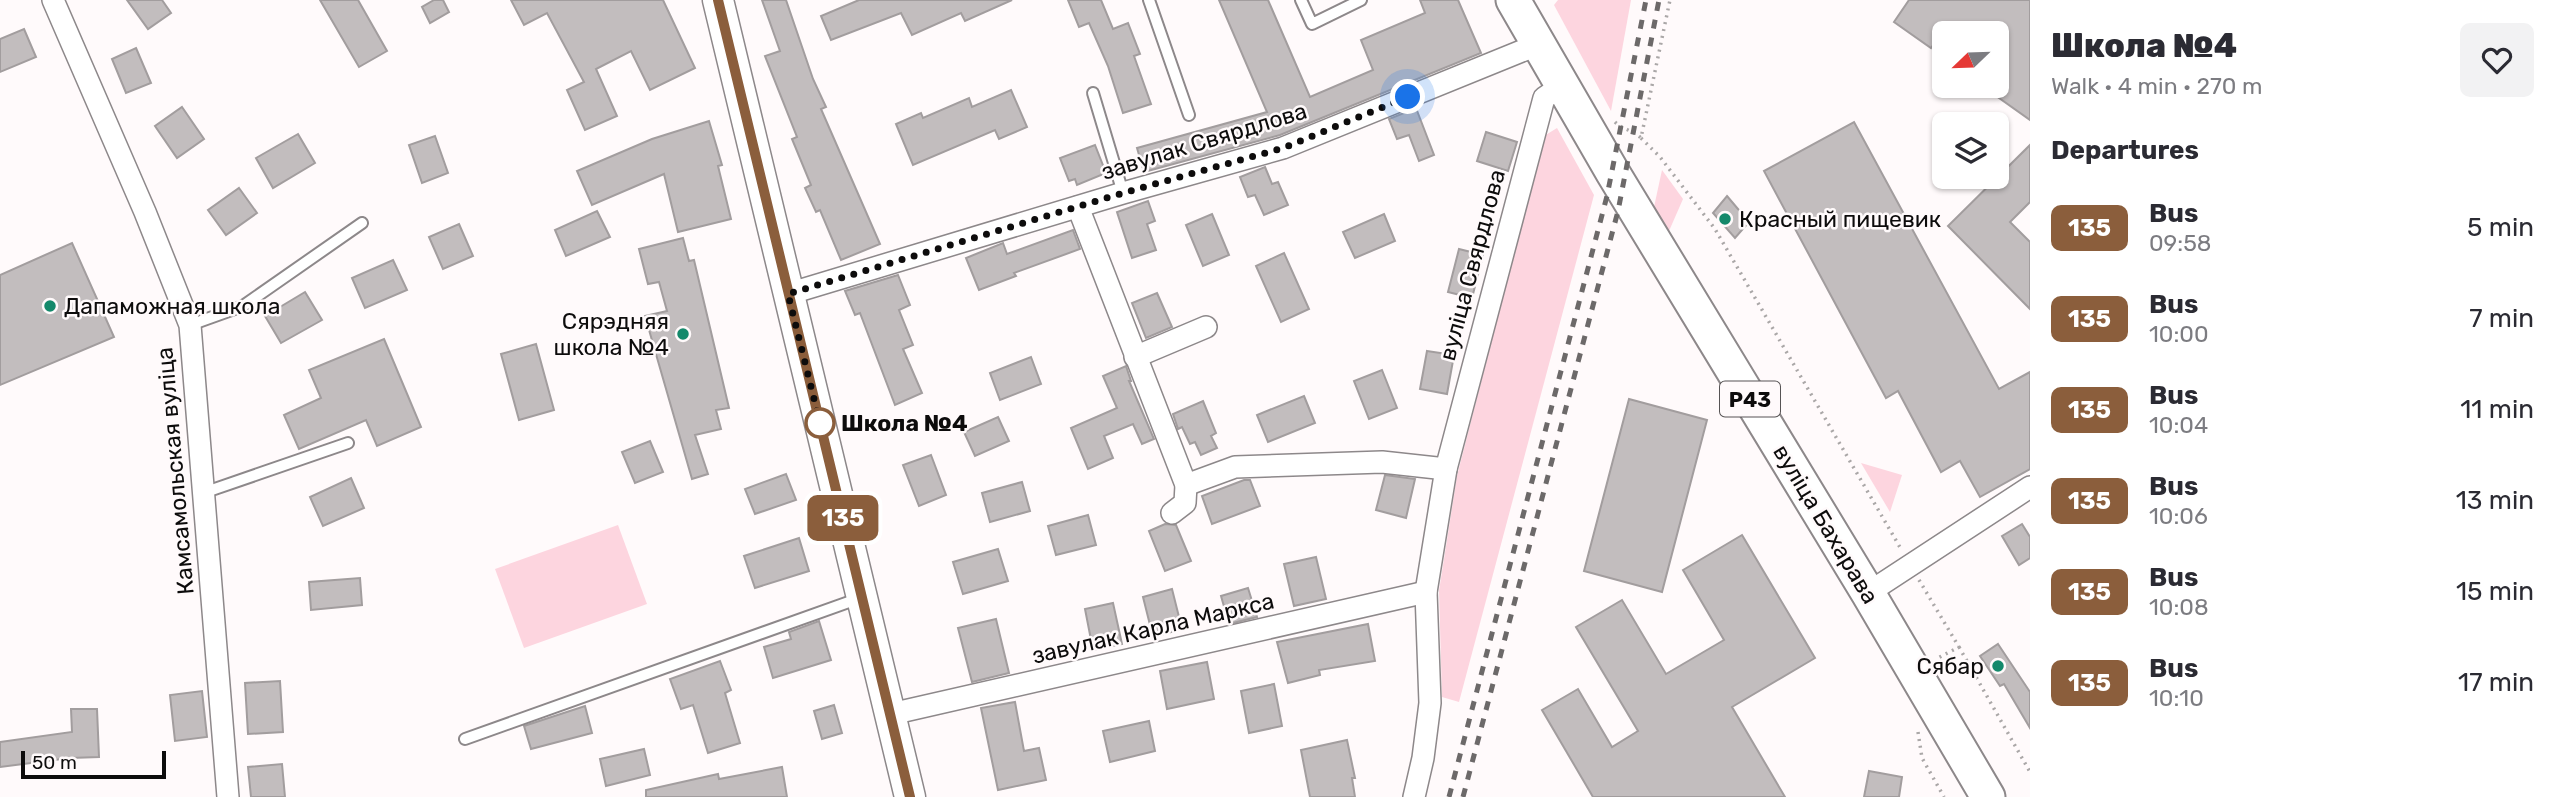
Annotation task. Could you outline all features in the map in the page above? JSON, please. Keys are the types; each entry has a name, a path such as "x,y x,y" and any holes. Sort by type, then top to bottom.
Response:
{"main road":[{"path":"718,0 910,797"},
{"name":"вуліца Бахарава","path":"1513,0 1613,173 1868,593 1988,797"}],"street":[{"name":"Камсамольская вуліца","path":"53,0 145,212 190,325 228,797"},
{"name":"завулак Свярдлова","path":"788,294 1123,193 1283,148 1539,44"},
{"name":"вуліца Свярдлова","path":"1413,797 1423,758 1430,702 1426,592 1446,469 1544,98 1563,85"},
{"path":"1079,207 1186,485 1185,503 1172,513"},
{"path":"1135,357 1206,327"},
{"path":"1186,485 1235,467 1382,462 1446,469"},
{"path":"1868,593 2030,487"},
{"name":"завулак Карла Маркса","path":"891,714 1426,592"}],"lane":[{"path":"1149,0 1189,115"},
{"path":"1301,0 1312,24 1361,0"},
{"path":"1093,93 1123,193"},
{"path":"190,325 243,306 362,223"},
{"path":"204,494 348,443"},
{"path":"465,739 863,597"}],"path":[{"path":"1641,138 1670,0"},
{"path":"1608,115 1621,128 1633,131 1660,157 1715,229 2030,772"},
{"path":"1939,667 1934,660 1959,647"},
{"path":"1916,721 1922,758 1944,797"}],"shaded area":[{"path":"1558,0 1631,0 1611,111 1554,5"},
{"path":"1557,128 1594,195 1459,702 1442,697 1439,591 1457,476 1544,136"},
{"path":"1662,170 1683,199 1669,231 1654,207"},
{"path":"1861,463 1902,475 1890,512"},
{"path":"618,525 647,604 524,648 495,569"}],"building":[{"path":"127,0 162,0 171,13 148,29"},
{"path":"320,0 358,0 387,51 359,67"},
{"path":"434,0 443,0 449,12 430,23 422,7"},
{"path":"511,0 663,0 695,68 650,90 631,51 596,69 617,116 585,130 567,90 584,82 547,13 524,25"},
{"path":"762,0 786,0 813,79 826,107 821,109 880,244 841,260 820,210 816,212 805,188 811,185 792,139 797,137 765,56 780,51"},
{"path":"859,0 1012,0 965,21 961,13 912,35 901,13 831,40 821,16"},
{"path":"1068,0 1101,0 1113,29 1128,23 1140,54 1134,56 1151,104 1123,113 1108,66 1089,23 1079,27"},
{"path":"1219,0 1268,0 1310,97 1373,70 1361,40 1425,13 1420,0 1458,0 1481,53 1280,135 1144,172 1137,148 1267,112"},
{"path":"1909,0 2030,0 2030,120 1999,98 2009,98 2009,21 1932,21 1931,48 1894,22"},
{"path":"24,29 36,57 0,72 0,39"},
{"path":"136,48 151,83 126,93 112,59"},
{"path":"1011,90 1027,127 999,139 995,130 913,165 896,124 921,113 923,118 969,98 972,107"},
{"path":"182,107 204,139 177,158 155,126"},
{"path":"1416,108 1434,155 1419,161 1409,135 1397,139 1389,119"},
{"path":"709,121 722,165 718,166 731,219 678,232 664,174 592,205 577,171 652,139"},
{"path":"1854,122 1999,389 2030,372 2030,469 1980,497 1960,461 1941,472 1898,391 1886,398 1764,171"},
{"path":"1486,132 1517,142 1508,171 1477,161"},
{"path":"298,134 315,163 273,188 256,158"},
{"path":"435,136 448,173 422,183 409,145"},
{"path":"1095,145 1106,173 1077,185 1075,179 1069,181 1060,158"},
{"path":"2030,145 2030,202 2010,222 2030,242 2030,309 1948,226 1985,189 2009,189 2009,166"},
{"path":"1265,167 1272,184 1278,182 1288,205 1264,215 1255,195 1248,197 1240,177"},
{"path":"239,188 257,213 226,235 208,210"},
{"path":"1727,196 1749,222 1735,238 1713,213"},
{"path":"1148,201 1155,221 1147,224 1156,250 1132,258 1117,212"},
{"path":"597,211 610,237 566,256 555,230"},
{"path":"1212,214 1229,255 1203,266 1186,225"},
{"path":"1384,214 1395,241 1355,258 1343,232"},
{"path":"459,224 473,256 443,269 429,237"},
{"path":"1073,230 1080,249 1014,273 1016,276 979,290 966,258 1003,243 1007,254"},
{"path":"683,238 689,261 694,260 729,408 716,410 721,429 695,435 708,474 692,479 645,316 667,311 659,282 648,284 639,249"},
{"name":"Дапаможная школа","path":"72,243 114,337 0,385 0,275"},
{"path":"1459,249 1483,255 1472,298 1448,292"},
{"path":"1284,253 1309,309 1281,322 1256,266"},
{"path":"393,260 407,290 365,308 352,278"},
{"path":"898,275 910,305 899,310 913,345 903,349 922,393 895,405 860,313 855,315 845,291"},
{"path":"305,292 322,320 281,343 265,316"},
{"path":"1157,293 1172,327 1146,338 1132,303"},
{"path":"384,339 421,427 377,446 366,420 299,449 284,415 321,398 309,370"},
{"path":"536,344 554,410 519,420 501,354"},
{"path":"1427,351 1454,355 1447,394 1420,389"},
{"path":"1031,357 1041,384 1000,400 990,373"},
{"path":"1126,366 1129,381 1154,439 1142,444 1133,424 1104,436 1113,458 1088,469 1071,428 1117,408 1103,376"},
{"path":"1382,370 1397,408 1369,419 1354,381"},
{"path":"1304,396 1315,423 1268,442 1257,415"},
{"path":"1629,399 1707,420 1662,592 1584,571"},
{"path":"1203,401 1216,433 1211,436 1217,448 1201,455 1195,442 1190,444 1182,427 1178,429 1173,414"},
{"path":"998,417 1009,441 975,456 964,432"},
{"path":"650,441 663,472 635,483 622,452"},
{"path":"931,455 946,495 919,506 903,465"},
{"path":"786,474 796,500 755,514 745,489"},
{"path":"1385,475 1415,479 1406,518 1376,510"},
{"path":"351,478 364,508 323,526 310,497"},
{"path":"1250,480 1260,506 1212,524 1202,496"},
{"path":"1022,482 1030,511 990,522 982,493"},
{"path":"1088,515 1096,545 1056,555 1048,526"},
{"path":"1165,524 1176,525 1191,561 1165,571 1149,531"},
{"path":"2022,524 2030,537 2030,558 2019,565 2002,536"},
{"path":"1742,535 1815,658 1732,707 1785,797 1593,797 1542,710 1578,689 1612,747 1638,731 1576,627 1622,600 1666,674 1724,640 1683,570"},
{"path":"799,538 809,571 755,588 744,556"},
{"path":"998,549 1008,581 963,594 953,562"},
{"path":"1316,557 1326,599 1294,606 1284,564"},
{"path":"360,578 362,605 311,610 309,582"},
{"path":"1248,588 1257,617 1229,624 1221,596"},
{"path":"1172,589 1182,629 1153,637 1143,597"},
{"path":"1113,603 1122,644 1093,650 1085,609"},
{"path":"996,619 1009,673 972,682 958,628"},
{"path":"819,621 831,660 773,678 764,647 791,639 789,632"},
{"path":"1368,624 1375,661 1319,670 1320,675 1288,683 1277,642"},
{"path":"1998,644 2030,692 2030,728 2004,684 2000,686 1980,656"},
{"path":"720,661 731,690 725,693 740,743 708,753 693,705 681,709 670,679"},
{"path":"1207,662 1214,699 1167,709 1160,671"},
{"path":"280,681 283,732 248,734 245,683"},
{"path":"1274,684 1282,726 1249,733 1241,691"},
{"path":"202,691 207,737 175,741 170,695"},
{"path":"1015,702 1024,751 1039,748 1046,780 998,790 981,708"},
{"path":"834,705 842,733 822,739 814,711"},
{"path":"585,706 592,733 531,749 524,726"},
{"path":"71,709 97,709 99,757 0,767 0,742 72,732"},
{"path":"1149,721 1155,751 1110,762 1103,731"},
{"path":"1347,740 1355,778 1352,778 1355,797 1310,797 1301,750"},
{"path":"644,749 650,775 606,786 600,759"},
{"path":"282,764 285,797 251,797 248,767"},
{"path":"782,767 787,797 646,797 646,790 718,774 719,779"},
{"path":"1869,771 1902,777 1899,797 1864,797"}],"railway":[{"path":"1449,797 1607,196 1646,0"},
{"path":"1463,797 1618,211 1659,0"}],"bus line":[{"name":"135","path":"718,0 910,797"}],"place":[{"name":"Красный пищевик","path":"1725,219"},
{"name":"Дапаможная школа","path":"50,306"},
{"name":"Сярэдняя школа №4","path":"683,334"},
{"name":"Школа №4","path":"820,423"},
{"name":"Сябар","path":"1998,666"}],"route":[{"path":"820,423 788,294 1123,193 1283,148 1408,97"}]}
